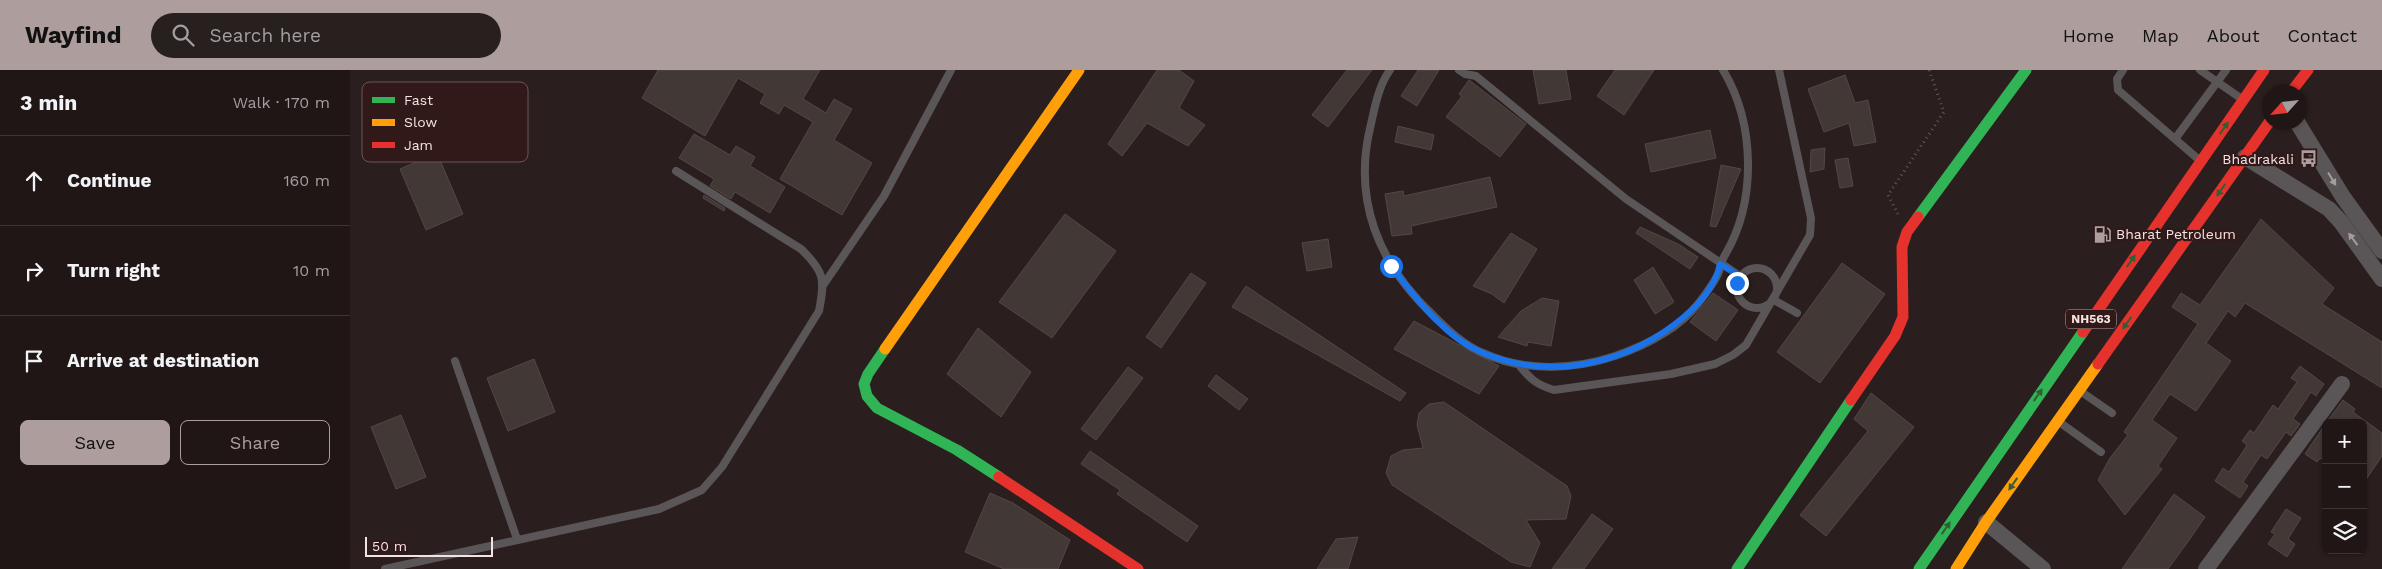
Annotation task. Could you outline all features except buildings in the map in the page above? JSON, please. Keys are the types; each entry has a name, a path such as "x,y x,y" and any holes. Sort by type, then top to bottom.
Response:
{"main road":[{"path":"1079,70 882,353 868,374 864,384 867,396 877,408 956,450 1138,569"},
{"path":"1737,569 1777,507 1895,336 1903,316 1902,248 1907,232 2026,70"},
{"path":"2296,85 2308,70"},
{"name":"NH563","path":"1919,569 2243,100 2260,71"},
{"name":"NH563","path":"1956,569 1986,522 2264,130"},
{"path":"2004,444 2027,464"}],"street":[{"path":"2302,130 2343,197 2382,251"},
{"path":"2245,157 2328,209 2341,222 2382,279"},
{"path":"2206,569 2342,384"},
{"path":"1986,522 2043,569"}],"lane":[{"path":"384,569 659,509 702,490 722,467 819,311 824,284 884,196 951,70"},
{"path":"1390,70 1375,105 1365,149 1364,187 1374,229 1391,266 1418,301 1451,332 1482,353 1519,365 1559,368 1600,361 1636,349 1669,329 1697,305 1718,274 1720,264 1735,238 1745,198 1747,150 1742,114 1723,70"},
{"path":"1459,70 1465,74 1476,76 1626,199 1740,276"},
{"path":"1519,365 1530,379 1541,386 1554,390 1671,374 1715,364 1733,355 1746,344 1774,300 1810,235 1811,218 1779,70"},
{"path":"2123,70 2117,79 2118,90 2201,161"},
{"path":"2200,70 2243,100"},
{"path":"2175,139 2226,70"},
{"path":"676,171 801,249 816,262 824,284"},
{"path":"1759,268 1772,273 1778,286 1774,300 1769,305 1756,309 1743,303 1737,290 1740,276 1745,271 1759,268"},
{"path":"1774,300 1797,313"},
{"path":"455,361 517,539"},
{"path":"2079,391 2112,413"},
{"path":"2058,421 2101,452"}],"path":[{"path":"1907,232 1888,196 1944,112 1929,70"}],"traffic: fast":[{"path":"1918,217 2026,70"},
{"path":"1919,569 2083,332"},
{"path":"885,349 868,374 864,384 867,396 877,408 957,450 999,477"},
{"path":"1737,569 1851,400"}],"traffic: slow":[{"path":"885,349 1079,70"},
{"path":"1956,569 1986,522 2098,364"}],"traffic: jam":[{"path":"2083,332 2264,70"},
{"path":"2296,85 2308,70"},
{"path":"2098,364 2264,130"},
{"path":"1851,400 1895,336 1903,317 1902,247 1907,232 1918,217"},
{"path":"999,477 1138,569"}],"place":[{"name":"Bhadrakali","path":"2308,159"},
{"name":"Bharat Petroleum","path":"2102,234"}],"route":[{"path":"1391,266 1418,301 1451,332 1482,353 1519,365 1559,368 1600,361 1636,349 1669,329 1697,305 1718,274 1720,264 1740,276 1737,283"}]}
